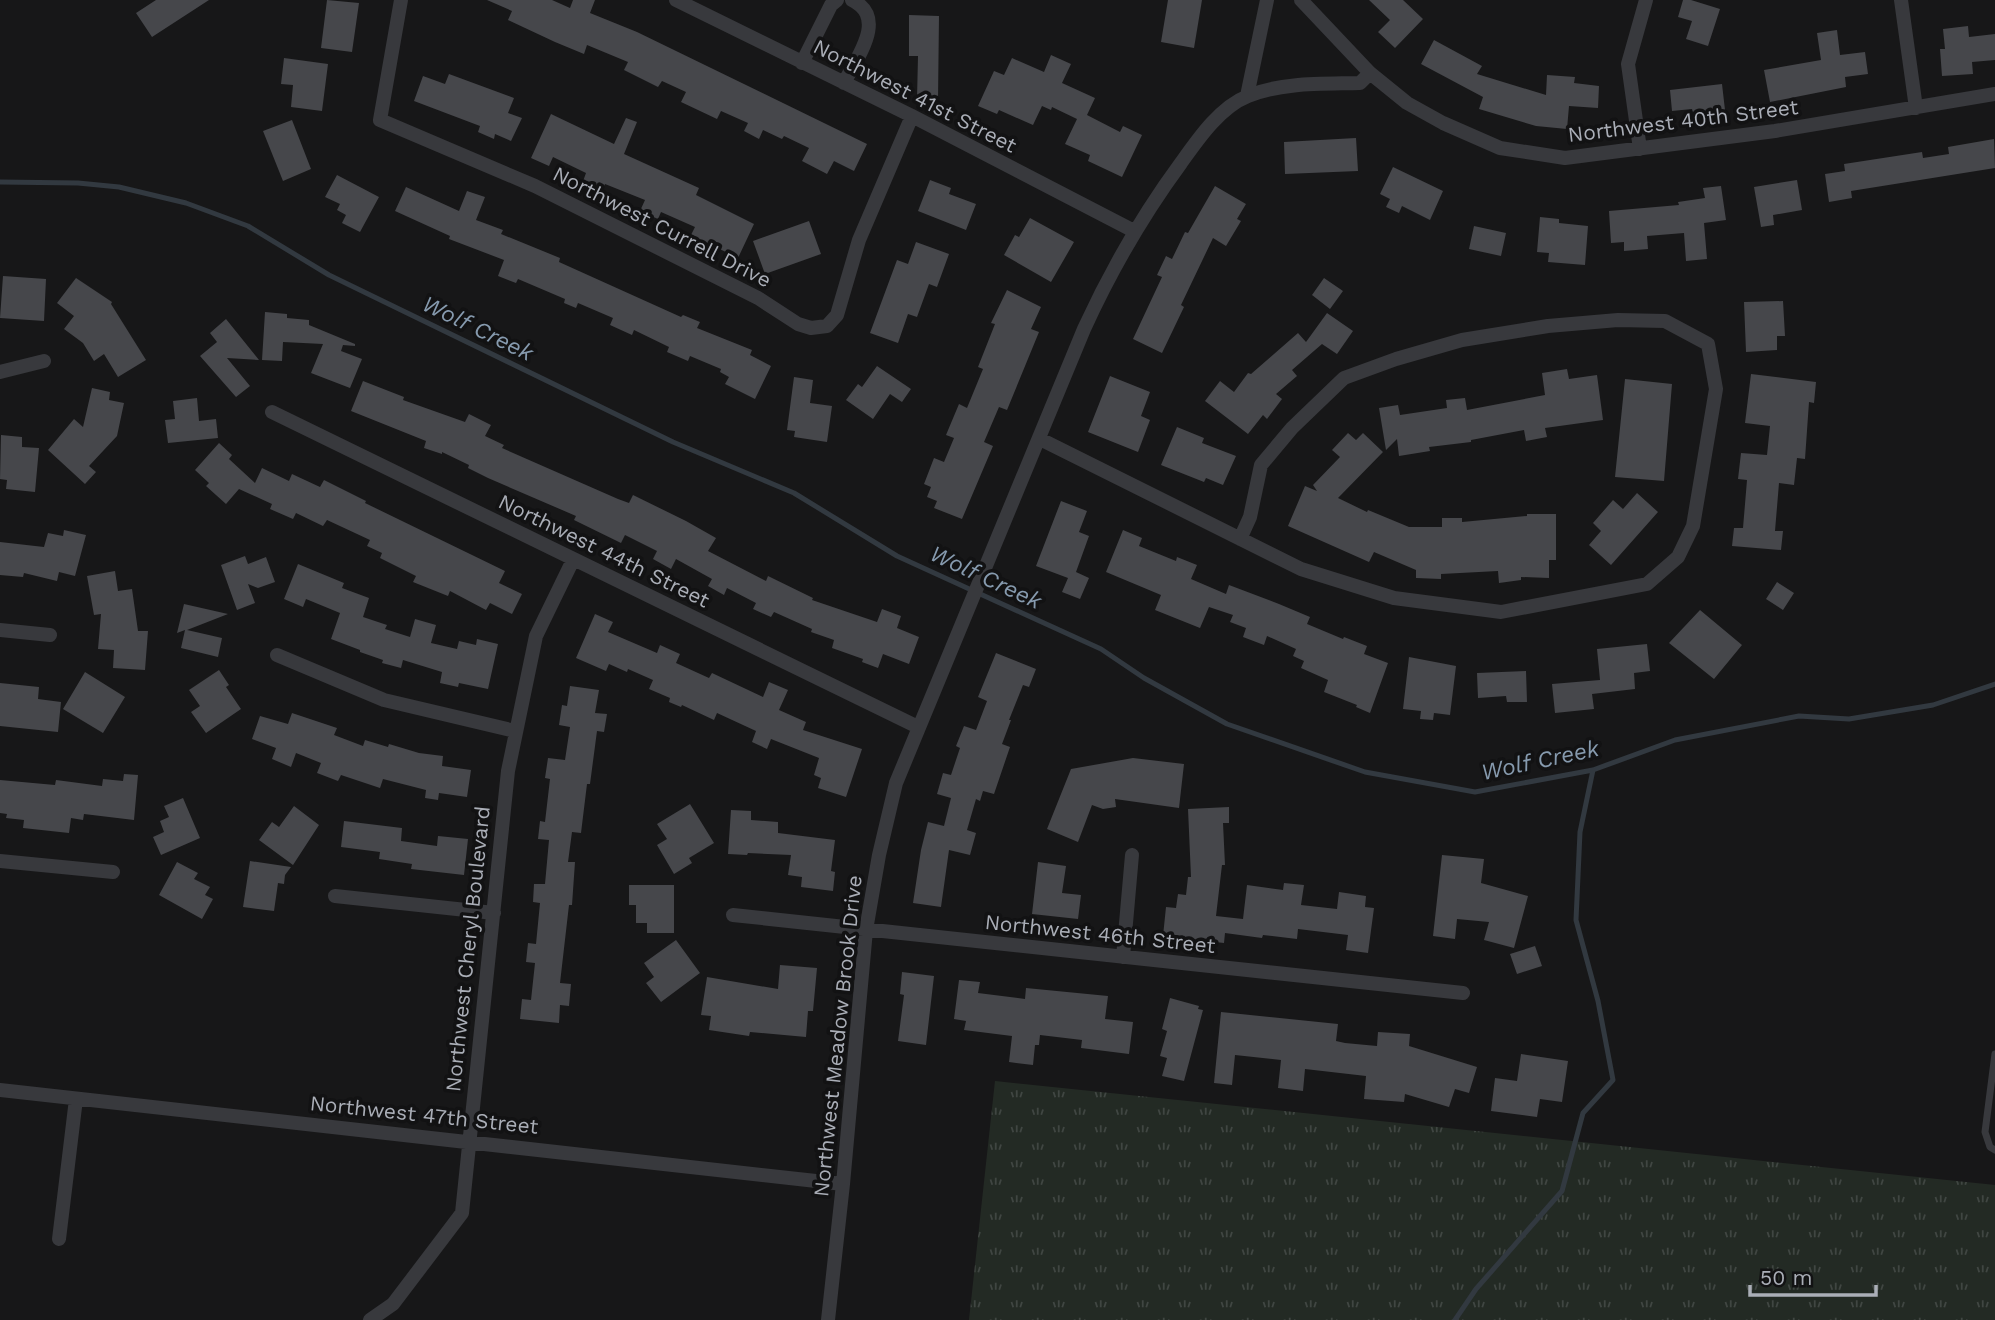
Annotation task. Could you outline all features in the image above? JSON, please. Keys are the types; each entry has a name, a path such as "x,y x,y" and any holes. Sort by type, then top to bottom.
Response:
{"street":[{"name":"Northwest Currell Drive","path":"401,0 380,120 535,186 758,298 798,324 811,328 827,326 837,315 859,240 912,117"},
{"name":"Northwest 41st Street","path":"676,0 1134,231"},
{"path":"802,63 831,5 837,0"},
{"path":"844,83 869,30 870,17 863,6 852,0"},
{"path":"1247,96 1267,0"},
{"name":"Northwest 40th Street","path":"1301,0 1370,73 1407,103 1443,123 1500,148 1565,158 1775,131 1995,94"},
{"path":"1640,149 1628,64 1646,0"},
{"path":"1901,0 1916,108"},
{"name":"Northwest Meadow Brook Drive","path":"828,1320 866,930 878,855 896,783 1084,329 1109,275 1134,231 1194,145 1224,111 1247,96 1279,86 1360,83 1370,73"},
{"path":"1040,439 1240,539 1301,569 1394,598 1501,612 1647,584 1678,557 1693,526 1716,389 1708,344 1665,321 1618,320 1548,326 1462,340 1396,359 1344,378 1292,428 1261,465 1250,517 1240,539"},
{"path":"0,372 44,360"},
{"name":"Northwest 44th Street","path":"272,412 918,727"},
{"name":"Northwest Cheryl Boulevard","path":"370,1320 393,1304 462,1213 508,771 536,636 573,560"},
{"path":"0,629 50,635"},
{"path":"277,655 384,700 515,731"},
{"path":"1123,957 1132,855"},
{"path":"0,861 113,872"},
{"path":"335,896 494,913"},
{"name":"Northwest 46th Street","path":"733,915 1463,993"},
{"name":"Northwest 47th Street","path":"0,1090 843,1184"},
{"path":"59,1240 76,1099"}],"lane":[{"path":"1995,1054 1985,1132 1990,1147 1995,1150"}],"green space":[{"path":"995,1081 1995,1185 1995,1320 969,1320"}],"building":[{"path":"156,0 209,0 152,37 136,13"},
{"path":"327,0 359,3 352,52 321,48"},
{"path":"487,0 552,0 570,8 573,0 595,0 590,13 637,32 867,144 854,171 834,161 827,174 802,161 809,148 763,130 759,139 744,131 748,123 721,111 717,119 681,102 686,92 662,81 658,87 624,70 628,62 587,45 584,54 555,42 508,20 512,11"},
{"path":"1168,0 1202,0 1194,48 1161,42"},
{"path":"1369,0 1403,0 1423,19 1395,48 1378,32 1390,20"},
{"path":"1683,0 1720,9 1708,46 1686,39 1692,21 1678,17"},
{"path":"909,15 939,16 938,100 917,99 918,56 909,56"},
{"path":"1968,26 1969,37 1995,34 1995,60 1972,62 1973,74 1942,76 1940,49 1945,49 1943,29"},
{"path":"1837,30 1840,55 1865,52 1868,74 1845,77 1846,87 1770,102 1764,70 1821,60 1817,33"},
{"path":"1434,40 1482,66 1477,74 1546,95 1547,75 1575,77 1574,83 1599,86 1598,108 1569,106 1567,129 1536,126 1479,109 1483,97 1421,64"},
{"path":"1051,55 1071,64 1062,83 1095,98 1087,115 1120,132 1123,126 1142,135 1122,177 1088,161 1090,155 1065,144 1077,119 1052,107 1051,110 1042,106 1033,125 999,110 997,114 978,106 994,71 1004,75 1012,58 1044,72"},
{"path":"284,58 328,64 322,111 291,107 293,85 281,84"},
{"path":"449,74 514,98 508,113 522,118 511,141 495,134 494,139 478,132 480,126 414,101 423,76 445,84"},
{"path":"1722,84 1725,110 1693,113 1692,109 1672,111 1670,90"},
{"path":"551,114 614,144 626,118 637,122 624,154 699,188 696,195 754,224 738,258 691,235 695,227 661,212 658,219 640,211 645,200 605,184 602,192 582,184 586,173 553,157 549,166 531,158"},
{"path":"292,120 311,169 283,181 263,131"},
{"path":"1356,138 1358,171 1285,174 1284,142"},
{"path":"1994,139 1995,168 1851,191 1852,198 1829,202 1825,174 1845,171 1844,164 1922,152 1923,158 1949,154 1948,147"},
{"path":"1393,167 1443,191 1430,220 1402,206 1399,213 1386,207 1390,199 1380,194"},
{"path":"337,175 379,197 360,232 342,223 346,215 337,210 340,204 325,197"},
{"path":"930,180 951,188 949,194 976,204 966,230 918,211"},
{"path":"1797,180 1802,210 1773,215 1774,225 1761,227 1754,187"},
{"path":"1215,186 1246,204 1237,219 1241,221 1226,246 1213,238 1162,353 1133,339 1162,277 1157,275 1166,256 1172,259 1185,232 1188,233"},
{"path":"1721,186 1726,220 1704,223 1707,259 1686,261 1684,233 1647,236 1648,249 1624,251 1624,242 1611,243 1609,211 1679,205 1678,202 1705,198 1703,188"},
{"path":"406,187 459,211 467,191 485,197 476,220 503,230 501,234 560,258 559,262 681,317 683,315 700,322 697,328 752,350 750,355 771,366 755,399 725,384 729,377 720,372 721,369 690,356 688,361 667,352 669,347 634,330 632,335 610,325 613,318 578,303 576,308 564,303 565,299 518,279 516,283 498,276 504,260 449,239 450,236 395,211"},
{"path":"1540,217 1559,219 1559,223 1588,226 1585,265 1548,262 1549,253 1537,252"},
{"path":"1030,218 1074,242 1051,282 1004,255 1015,235 1019,237"},
{"path":"809,221 821,254 765,274 753,241"},
{"path":"1474,226 1506,233 1501,256 1469,249"},
{"path":"916,242 949,254 937,287 929,284 917,317 908,314 898,343 870,333 897,260 908,264"},
{"path":"3,276 46,279 44,321 0,318"},
{"path":"76,278 112,302 146,360 118,377 104,354 94,361 83,343 64,329 74,316 57,303"},
{"path":"1324,278 1343,291 1330,309 1312,295"},
{"path":"1007,290 1041,307 1031,329 1039,332 1007,410 999,407 984,442 993,446 962,519 934,508 937,501 927,497 931,487 924,484 934,458 944,462 954,438 946,435 959,404 967,408 983,369 978,367 995,324 991,323"},
{"path":"1783,301 1785,336 1777,336 1777,350 1746,352 1744,302"},
{"path":"265,312 309,320 309,325 355,344 343,345 341,351 362,359 350,388 311,373 323,344 283,342 282,361 262,360"},
{"path":"1327,313 1353,331 1337,354 1322,344 1292,370 1297,376 1276,394 1282,399 1267,419 1263,415 1248,434 1205,401 1220,381 1234,392 1248,373 1251,374 1298,333 1306,342"},
{"path":"226,319 259,360 227,358 250,386 236,397 200,356 217,342 210,333"},
{"path":"877,366 911,389 902,402 890,394 873,419 846,400 858,384 862,387"},
{"path":"1567,369 1569,379 1597,375 1603,420 1545,428 1547,437 1526,441 1524,430 1471,442 1429,447 1430,451 1399,456 1397,439 1386,450 1379,408 1398,405 1400,415 1447,408 1446,400 1465,398 1467,410 1545,395 1542,373"},
{"path":"1751,374 1816,382 1814,403 1809,402 1805,459 1797,458 1794,485 1779,483 1775,531 1783,531 1781,550 1732,546 1734,528 1743,528 1747,480 1738,479 1741,453 1767,455 1770,426 1745,423"},
{"path":"1110,376 1150,392 1141,416 1150,420 1138,452 1088,432"},
{"path":"794,377 813,380 810,403 832,406 827,442 794,437 795,431 787,430"},
{"path":"1625,379 1672,384 1664,481 1615,477"},
{"path":"363,381 404,397 403,400 465,422 469,414 491,425 485,436 504,445 502,448 618,499 629,503 633,495 686,521 716,538 708,551 766,581 768,576 813,598 812,600 877,622 882,609 901,616 897,628 919,637 909,664 883,654 878,668 862,662 863,659 832,648 834,640 811,632 812,629 774,612 771,617 753,609 756,603 727,588 724,595 708,586 712,579 676,559 671,569 653,559 657,551 625,535 621,543 574,520 576,516 488,478 442,452 424,448 426,441 351,411"},
{"path":"92,388 110,392 109,400 124,403 117,436 89,466 96,472 85,484 48,450 74,419 83,427"},
{"path":"197,398 199,421 216,419 218,438 168,443 165,420 175,419 173,401"},
{"path":"1177,427 1204,438 1202,443 1236,456 1223,485 1206,478 1204,482 1161,465"},
{"path":"1348,433 1356,440 1363,433 1383,452 1338,498 1409,527 1442,527 1442,518 1462,518 1462,522 1527,514 1556,514 1556,560 1549,560 1549,578 1521,577 1521,580 1499,583 1498,571 1441,574 1441,579 1416,578 1416,570 1374,552 1369,562 1288,526 1305,486 1317,491 1313,485 1340,457 1332,450"},
{"path":"1,435 22,437 22,447 39,448 35,492 6,489 7,480 0,479"},
{"path":"219,443 232,455 229,459 255,483 262,468 289,481 292,474 320,487 324,480 366,501 365,503 505,571 499,583 522,594 512,614 490,603 486,610 450,591 448,596 413,582 416,576 380,558 382,553 367,546 370,540 327,520 323,526 296,513 293,519 270,509 272,504 239,489 226,504 206,486 209,483 195,470"},
{"path":"1637,493 1658,512 1611,565 1589,545 1601,531 1593,523 1613,500 1623,509"},
{"path":"1061,501 1087,511 1079,532 1089,536 1076,572 1089,578 1080,599 1062,592 1068,578 1036,566"},
{"path":"64,530 86,535 75,576 59,572 57,581 24,573 23,577 0,575 0,542 44,547 48,533 63,536"},
{"path":"1123,530 1142,538 1139,546 1176,561 1177,557 1197,565 1191,579 1226,594 1229,585 1279,604 1310,617 1307,624 1367,646 1364,654 1388,663 1370,713 1324,692 1328,680 1301,668 1304,661 1293,656 1296,649 1267,636 1264,645 1243,637 1246,628 1230,622 1233,615 1209,607 1200,628 1155,610 1161,595 1106,572"},
{"path":"245,556 248,564 266,557 275,582 258,588 248,584 255,603 237,610 221,565"},
{"path":"298,564 344,583 342,588 369,598 363,617 387,625 385,629 410,637 415,619 436,625 431,643 457,649 459,641 476,645 477,639 498,644 488,689 459,683 458,687 440,683 442,672 403,660 401,668 382,663 383,660 331,639 340,613 306,599 303,607 284,599"},
{"path":"115,571 118,591 132,589 138,631 148,631 145,670 113,668 114,650 98,649 101,614 94,615 87,576"},
{"path":"1777,582 1794,593 1783,610 1766,599"},
{"path":"184,604 228,614 187,630 222,638 218,657 181,648 185,630 177,633"},
{"path":"1700,610 1742,645 1714,679 1669,643"},
{"path":"595,614 613,622 608,632 657,653 660,645 680,654 676,663 709,678 712,673 763,697 769,682 788,690 779,710 806,722 803,730 862,749 846,797 818,788 821,778 814,775 819,758 771,739 767,749 752,742 756,731 717,713 714,720 669,702 670,698 649,689 653,680 609,664 606,671 576,658"},
{"path":"1647,644 1650,671 1634,673 1635,689 1592,694 1594,709 1555,713 1552,684 1600,680 1597,649"},
{"path":"996,653 1036,669 1029,687 1023,685 1009,720 1002,744 1010,747 994,794 983,791 980,801 976,799 967,830 976,833 970,855 949,850 941,907 913,903 928,822 944,826 951,798 937,794 943,773 951,775 960,748 956,746 964,726 976,730 987,701 978,697"},
{"path":"1409,657 1456,666 1450,715 1434,713 1433,720 1420,719 1421,711 1403,709"},
{"path":"219,670 229,685 226,687 241,709 206,733 191,712 200,706 189,690"},
{"path":"1526,671 1527,702 1507,702 1506,696 1478,698 1477,673"},
{"path":"85,672 125,697 103,733 63,709"},
{"path":"0,683 39,687 38,699 61,702 58,732 0,726"},
{"path":"570,686 599,690 595,713 607,714 604,732 597,731 581,833 572,832 568,862 575,862 572,905 569,905 560,983 571,984 569,1006 560,1005 559,1023 520,1019 522,999 531,1000 535,963 526,962 528,943 536,944 540,903 533,902 534,884 545,884 549,840 538,839 540,821 545,822 550,779 545,778 548,758 565,760 570,727 559,725 562,705 567,706"},
{"path":"292,713 337,728 334,735 363,746 365,740 388,747 389,744 419,753 443,756 442,766 471,770 467,797 439,793 438,800 425,798 426,790 383,779 380,788 341,775 338,781 317,773 321,763 296,753 291,767 272,759 276,748 252,739 260,716 288,724"},
{"path":"1133,758 1184,764 1179,808 1115,799 1116,807 1103,809 1092,805 1078,842 1047,829 1071,769"},
{"path":"124,774 138,775 134,820 84,814 83,820 71,818 69,833 23,828 24,820 6,818 7,814 0,813 0,780 55,785 56,780 102,786 103,779 123,781"},
{"path":"183,798 200,838 161,855 153,837 164,832 160,821 169,817 164,806"},
{"path":"690,804 714,843 689,858 692,863 674,874 657,845 667,839 657,824"},
{"path":"294,806 319,825 293,865 259,840 272,822 279,827"},
{"path":"1229,807 1229,823 1223,823 1225,865 1222,865 1216,916 1243,919 1247,885 1283,890 1284,883 1304,885 1301,905 1337,909 1339,892 1366,896 1365,907 1374,908 1368,953 1346,950 1348,935 1298,929 1297,939 1225,933 1224,943 1163,936 1166,907 1176,908 1178,894 1186,895 1188,877 1191,877 1188,809"},
{"path":"731,810 751,811 751,820 778,822 778,833 835,840 831,871 835,872 833,891 801,887 802,877 788,875 791,855 728,854"},
{"path":"344,821 402,828 401,841 437,846 438,836 468,839 464,875 411,869 412,864 379,859 380,852 341,847"},
{"path":"1442,855 1484,859 1481,883 1528,896 1514,948 1484,940 1489,922 1457,919 1455,939 1433,936"},
{"path":"250,861 291,867 285,875 284,884 278,883 274,911 243,907"},
{"path":"177,862 198,873 194,879 210,887 205,895 213,899 202,919 159,895"},
{"path":"1038,862 1066,866 1062,893 1081,895 1078,919 1032,914"},
{"path":"629,885 674,885 674,933 647,933 647,923 636,923 636,905 629,905"},
{"path":"676,940 700,973 661,1002 646,983 654,977 644,963"},
{"path":"1535,946 1542,966 1517,974 1510,954"},
{"path":"780,965 817,968 813,1011 808,1011 806,1037 750,1032 749,1036 709,1030 711,1016 701,1015 707,977 778,989"},
{"path":"902,972 934,976 926,1045 898,1041 904,995 900,994"},
{"path":"959,980 980,982 978,993 1025,999 1026,988 1108,996 1105,1019 1133,1022 1129,1054 1081,1048 1082,1040 1040,1035 1039,1045 1035,1045 1033,1065 1009,1062 1012,1036 964,1030 966,1021 954,1019"},
{"path":"1170,998 1199,1006 1198,1009 1203,1010 1184,1081 1162,1076 1167,1058 1160,1056 1167,1031 1162,1029"},
{"path":"1221,1012 1338,1024 1336,1041 1345,1043 1377,1046 1378,1032 1410,1034 1409,1046 1477,1067 1469,1093 1455,1089 1449,1107 1405,1094 1404,1102 1364,1099 1366,1076 1305,1069 1303,1091 1278,1088 1281,1060 1235,1055 1232,1085 1214,1083"},
{"path":"1521,1054 1568,1061 1562,1102 1540,1099 1537,1117 1491,1111 1495,1078 1517,1081"}],"waterway":[{"name":"Wolf Creek","path":"0,182 78,183 119,187 186,203 248,226 329,275 673,442 794,493 897,556 1101,649 1144,678 1227,724 1365,772 1475,792 1593,770 1675,740 1799,716 1849,719 1933,705 1995,684"},
{"path":"1455,1320 1476,1289 1562,1191 1583,1113 1613,1080 1598,1001 1576,920 1580,832 1593,770"}]}
